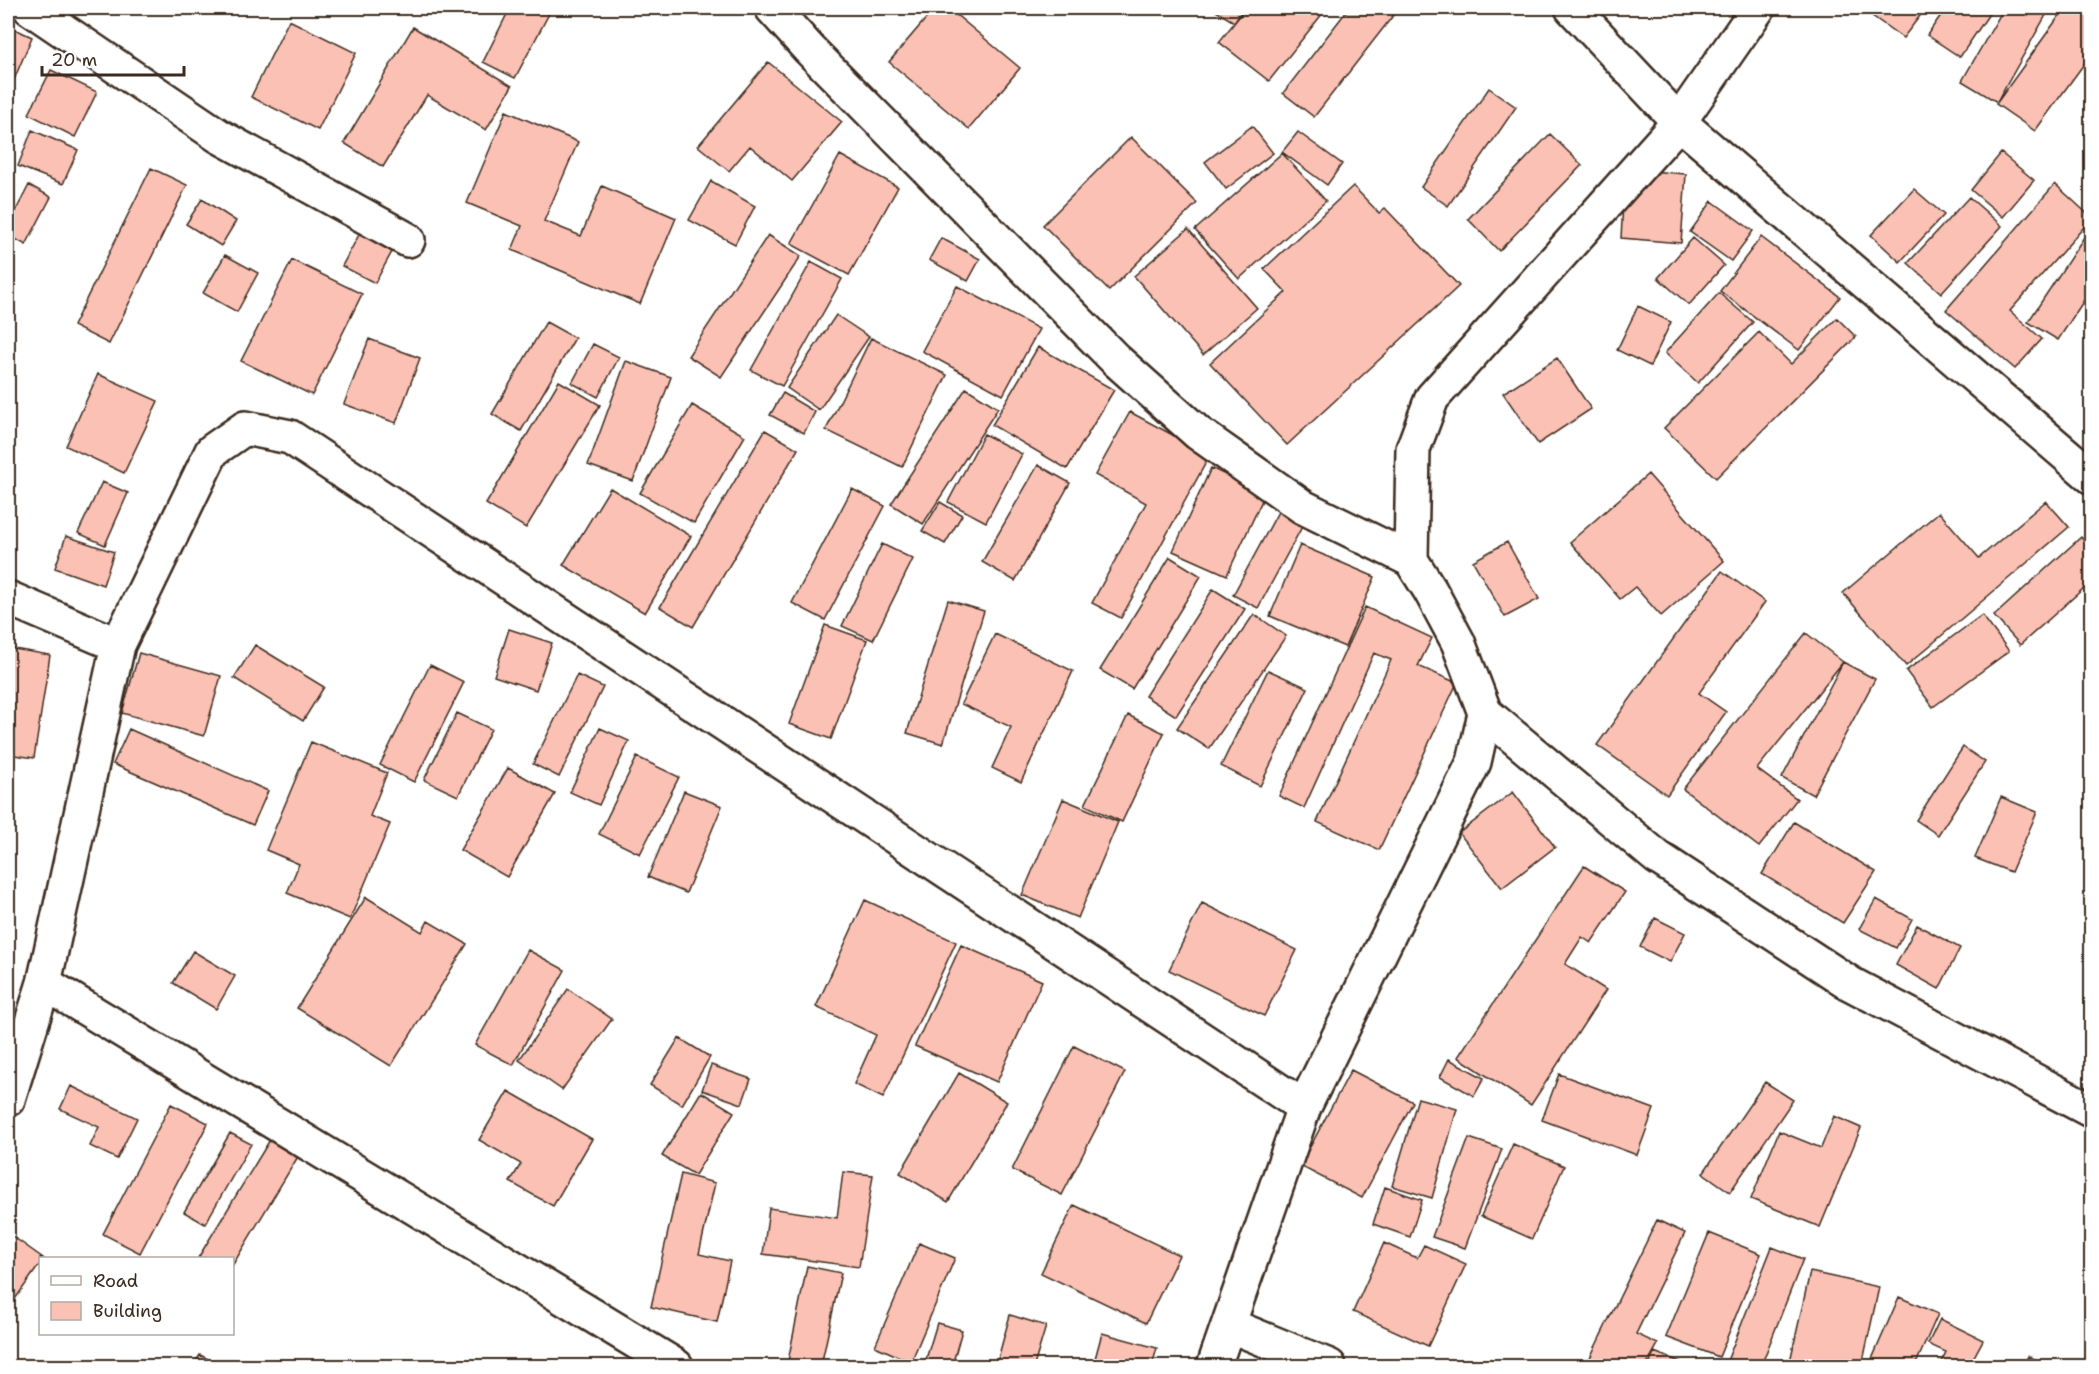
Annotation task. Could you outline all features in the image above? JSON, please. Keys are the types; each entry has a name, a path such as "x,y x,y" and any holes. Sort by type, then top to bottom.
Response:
{"street":[{"path":"30,8 219,136 408,240"},
{"path":"772,8 809,49 1116,360 1198,433 1303,507 1411,560 1458,642 1485,713 1657,857 1862,990 2091,1111"},
{"path":"1572,8 1679,122 2091,477"},
{"path":"1411,560 1413,449 1432,398 1679,122 1758,8"},
{"path":"8,1099 44,983 118,645 212,451 245,428 290,437 1304,1107"},
{"path":"8,598 118,645"},
{"path":"1214,1366 1304,1107 1474,762 1485,713"},
{"path":"44,983 676,1366"},
{"path":"1229,1325 1329,1366"}],"building":[{"path":"510,8 552,8 515,78 483,62"},
{"path":"935,8 948,8 1020,68 969,129 889,62"},
{"path":"1211,8 1244,8 1234,22"},
{"path":"1246,8 1327,8 1269,81 1219,42"},
{"path":"1349,8 1399,8 1314,117 1283,93"},
{"path":"1861,8 1926,8 1903,38"},
{"path":"1946,8 1993,8 1960,57 1927,35"},
{"path":"2004,8 2050,8 1997,102 1962,81"},
{"path":"2065,8 2092,8 2092,53 2035,131 1996,104"},
{"path":"289,20 356,53 318,130 251,97"},
{"path":"8,26 32,37 8,94"},
{"path":"413,27 512,86 486,130 427,95 383,167 344,143"},
{"path":"768,62 842,122 792,181 750,146 729,171 698,146"},
{"path":"51,70 97,92 75,137 29,114"},
{"path":"1489,88 1516,107 1448,206 1421,187"},
{"path":"506,111 578,142 544,221 581,236 602,186 676,218 640,304 512,250 522,226 467,203"},
{"path":"1252,126 1273,153 1226,189 1205,162"},
{"path":"32,130 78,150 63,184 18,166"},
{"path":"1298,132 1342,164 1327,185 1282,152"},
{"path":"1550,134 1582,165 1499,251 1468,219"},
{"path":"1131,137 1197,203 1109,291 1043,225"},
{"path":"1282,153 1326,201 1239,279 1195,230"},
{"path":"2001,153 2034,180 2003,217 1971,190"},
{"path":"840,155 898,187 849,275 791,244"},
{"path":"151,168 187,185 109,344 73,326"},
{"path":"1625,169 1686,174 1681,243 1621,238"},
{"path":"711,181 755,206 735,244 689,220"},
{"path":"2055,184 2092,218 2010,311 2042,339 2015,369 1946,310"},
{"path":"29,185 51,197 26,245 8,235 8,226"},
{"path":"1353,186 1379,213 1385,208 1459,286 1287,445 1210,363 1286,292 1264,269"},
{"path":"1914,189 1944,215 1900,262 1871,235"},
{"path":"1969,197 2002,226 1941,293 1908,263"},
{"path":"202,199 236,221 221,246 186,224"},
{"path":"1712,201 1753,231 1731,261 1690,232"},
{"path":"366,222 399,239 375,283 342,266"},
{"path":"2092,225 2092,288 2058,340 2028,322"},
{"path":"1188,229 1257,308 1203,355 1134,276"},
{"path":"768,235 801,256 721,377 688,356"},
{"path":"1761,237 1840,297 1799,350 1720,291"},
{"path":"941,238 980,259 968,281 929,260"},
{"path":"1693,238 1724,265 1689,305 1658,278"},
{"path":"225,255 258,273 237,312 203,293"},
{"path":"292,260 362,294 312,395 241,361"},
{"path":"811,262 842,279 782,386 751,370"},
{"path":"957,286 1039,329 1003,395 922,351"},
{"path":"1719,293 1753,322 1698,383 1665,353"},
{"path":"1638,306 1671,322 1650,366 1617,350"},
{"path":"836,315 869,337 819,410 787,388"},
{"path":"1837,318 1856,337 1716,478 1664,428 1759,332 1791,364"},
{"path":"546,322 575,338 521,431 492,414"},
{"path":"871,338 947,375 902,467 826,430"},
{"path":"369,339 420,358 396,423 344,404"},
{"path":"593,344 619,357 598,397 572,383"},
{"path":"1038,347 1114,390 1067,469 992,425"},
{"path":"1557,358 1591,409 1538,444 1503,393"},
{"path":"626,361 671,377 633,481 588,465"},
{"path":"98,374 158,401 124,473 66,446"},
{"path":"559,381 600,405 526,528 486,504"},
{"path":"966,388 998,408 923,524 891,504"},
{"path":"783,393 815,412 804,433 770,415"},
{"path":"692,405 745,436 694,523 640,493"},
{"path":"1130,412 1210,455 1121,618 1092,603 1146,503 1095,475"},
{"path":"765,430 798,449 693,627 660,607"},
{"path":"984,434 1022,454 986,522 948,502"},
{"path":"1038,465 1070,483 1015,581 982,562"},
{"path":"1211,468 1265,494 1227,575 1173,551"},
{"path":"1648,474 1724,561 1661,616 1635,587 1620,599 1570,542"},
{"path":"102,482 128,493 105,545 78,533"},
{"path":"610,488 691,536 645,613 563,565"},
{"path":"852,489 885,506 825,620 792,603"},
{"path":"2046,501 2069,527 1906,666 1843,593 1939,512 1979,558"},
{"path":"940,502 962,515 945,544 922,531"},
{"path":"1279,510 1304,523 1258,608 1233,595"},
{"path":"66,536 114,552 103,585 55,568"},
{"path":"2081,537 2092,548 2092,581 2020,645 1994,616"},
{"path":"1507,542 1539,599 1505,617 1473,561"},
{"path":"882,544 913,559 873,640 842,626"},
{"path":"1300,545 1375,577 1345,647 1270,616"},
{"path":"1170,557 1201,576 1132,689 1100,670"},
{"path":"1722,571 1765,602 1699,693 1726,712 1667,795 1597,745"},
{"path":"1213,589 1245,609 1176,716 1145,696"},
{"path":"948,600 984,611 943,744 907,733"},
{"path":"1365,607 1432,638 1418,666 1457,683 1379,850 1317,822 1391,660 1374,653 1304,808 1279,796"},
{"path":"1254,614 1286,636 1209,749 1177,728"},
{"path":"1982,615 2009,651 1933,707 1906,671"},
{"path":"825,625 867,640 831,739 789,724"},
{"path":"509,629 552,643 536,690 494,676"},
{"path":"1806,633 1843,662 1757,769 1797,799 1759,847 1683,789"},
{"path":"995,634 1073,671 1021,782 992,768 1011,727 961,704"},
{"path":"255,645 324,687 303,721 234,678"},
{"path":"8,648 50,655 34,758 8,754"},
{"path":"139,653 221,676 204,736 122,713"},
{"path":"1843,662 1875,679 1813,795 1782,778"},
{"path":"430,665 464,682 414,782 380,765"},
{"path":"1268,670 1308,688 1260,786 1221,766"},
{"path":"577,675 603,687 559,777 533,764"},
{"path":"457,713 491,729 458,796 424,780"},
{"path":"1128,715 1164,733 1122,822 1085,805"},
{"path":"600,728 629,741 599,805 570,792"},
{"path":"129,729 268,791 253,825 113,764"},
{"path":"311,742 387,773 370,816 390,824 350,919 287,893 299,864 266,850"},
{"path":"1963,747 1985,762 1938,835 1916,820"},
{"path":"637,757 679,777 640,854 599,834"},
{"path":"508,768 555,794 507,877 460,850"},
{"path":"684,791 722,806 686,893 648,877"},
{"path":"1513,792 1555,847 1502,888 1459,833"},
{"path":"2001,797 2037,812 2011,872 1975,858"},
{"path":"1063,799 1118,822 1078,918 1022,895"},
{"path":"1794,822 1876,872 1843,923 1762,874"},
{"path":"1584,866 1625,892 1591,943 1582,937 1565,964 1606,990 1531,1105 1458,1057"},
{"path":"366,897 422,932 428,921 467,944 391,1066 297,1008"},
{"path":"1876,899 1912,919 1896,948 1859,929"},
{"path":"865,900 956,942 883,1098 854,1084 876,1035 816,1007"},
{"path":"1202,903 1297,950 1264,1016 1169,970"},
{"path":"1655,918 1685,933 1670,962 1640,947"},
{"path":"1917,925 1960,948 1939,989 1896,965"},
{"path":"961,945 1042,981 997,1082 915,1046"},
{"path":"528,950 565,970 513,1065 475,1045"},
{"path":"193,951 235,976 216,1009 173,983"},
{"path":"568,989 612,1019 562,1090 519,1060"},
{"path":"679,1038 710,1057 682,1105 650,1085"},
{"path":"1074,1046 1125,1072 1062,1195 1012,1170"},
{"path":"1449,1059 1484,1078 1474,1096 1440,1077"},
{"path":"711,1065 751,1079 742,1104 702,1090"},
{"path":"1351,1070 1413,1102 1362,1198 1300,1166"},
{"path":"959,1073 1007,1102 948,1202 900,1173"},
{"path":"1559,1074 1654,1109 1637,1155 1542,1120"},
{"path":"1765,1082 1793,1100 1730,1192 1703,1173"},
{"path":"71,1086 137,1118 117,1159 90,1146 99,1127 60,1109"},
{"path":"508,1091 592,1139 553,1206 510,1182 521,1164 479,1140"},
{"path":"701,1092 734,1112 695,1175 662,1156"},
{"path":"1418,1098 1457,1109 1432,1198 1392,1186"},
{"path":"171,1104 208,1123 140,1253 103,1234"},
{"path":"1834,1116 1861,1128 1820,1227 1751,1199 1779,1131 1821,1148"},
{"path":"230,1133 251,1144 205,1224 184,1212"},
{"path":"271,1138 299,1155 234,1263 234,1257 199,1257"},
{"path":"1469,1138 1502,1149 1465,1248 1432,1237"},
{"path":"1513,1144 1564,1166 1532,1239 1481,1216"},
{"path":"843,1172 873,1175 859,1267 763,1254 769,1208 837,1218"},
{"path":"681,1174 715,1183 699,1254 730,1261 717,1322 651,1307"},
{"path":"1385,1187 1422,1200 1410,1237 1373,1224"},
{"path":"1074,1205 1179,1255 1146,1323 1041,1273"},
{"path":"1657,1220 1685,1233 1636,1334 1658,1344 1646,1366 1586,1366"},
{"path":"8,1233 42,1257 39,1257 39,1265 8,1309"},
{"path":"1709,1233 1761,1254 1719,1357 1666,1337"},
{"path":"919,1243 955,1258 911,1362 875,1346"},
{"path":"1384,1243 1417,1258 1424,1245 1466,1264 1428,1346 1353,1312"},
{"path":"1772,1247 1803,1259 1761,1366 1725,1366"},
{"path":"807,1266 841,1273 821,1366 787,1366"},
{"path":"1810,1272 1879,1287 1862,1366 1789,1366"},
{"path":"1899,1297 1938,1314 1915,1366 1869,1366"},
{"path":"1010,1315 1046,1326 1034,1366 996,1366"},
{"path":"1940,1319 1983,1340 1969,1366 1939,1366 1946,1352 1928,1344"},
{"path":"937,1323 962,1330 952,1366 924,1366"},
{"path":"1102,1333 1157,1348 1152,1366 1093,1366"},
{"path":"1654,1352 1691,1366 1649,1366"},
{"path":"200,1355 222,1366 193,1366"},
{"path":"2028,1356 2049,1366 2023,1366"},
{"path":"66,1359 76,1366 61,1366"},
{"path":"1239,1360 1264,1366 1238,1366"}]}
